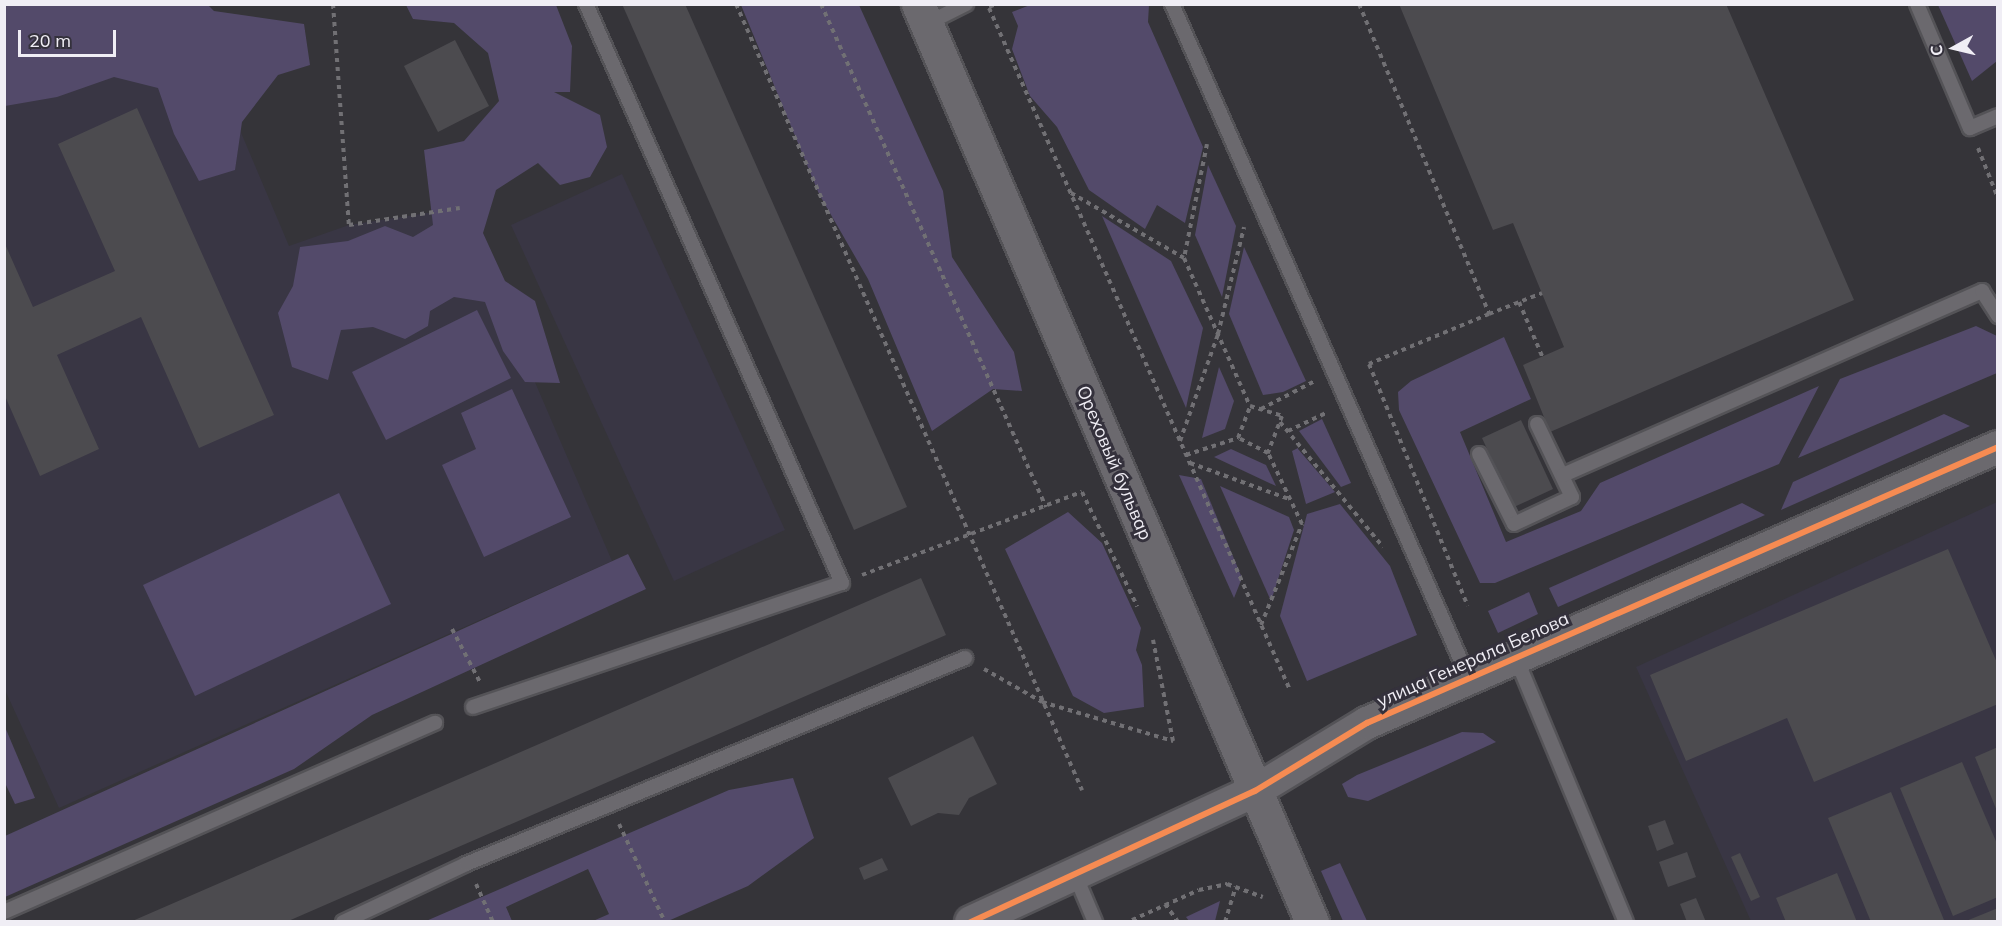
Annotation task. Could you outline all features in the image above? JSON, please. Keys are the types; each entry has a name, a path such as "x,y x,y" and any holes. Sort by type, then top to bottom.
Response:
{"main road":[{"name":"Ореховый бульвар","path":"922,14 1312,921"}],"street":[{"name":"улица Генерала Белова","path":"971,921 1076,877 1255,791 1367,723 1998,447"}],"lane":[{"path":"473,707 842,583 586,4"},
{"path":"922,14 966,4"},
{"path":"1172,4 1469,679"},
{"path":"1917,4 1970,128 1998,116"},
{"path":"1563,475 1982,291 1998,316"},
{"path":"1479,454 1514,524 1572,497 1537,424"},
{"path":"343,921 466,864 965,658"},
{"path":"1516,658 1626,921"},
{"path":"4,912 435,723"},
{"path":"1076,877 1095,921"}],"path":[{"path":"333,4 349,225 460,208"},
{"path":"736,4 1082,790"},
{"path":"821,4 1046,507"},
{"path":"996,4 988,6 1290,690"},
{"path":"1359,4 1489,314"},
{"path":"1970,128 1998,198"},
{"path":"1208,141 1184,258 1250,406 1238,438"},
{"path":"1071,193 1184,258"},
{"path":"1180,441 1218,334 1245,224"},
{"path":"1468,606 1369,364 1542,293"},
{"path":"1519,302 1542,356"},
{"path":"1261,409 1315,381"},
{"path":"1250,406 1282,416 1268,453"},
{"path":"1288,431 1328,412"},
{"path":"1280,422 1386,550"},
{"path":"1186,455 1238,438 1268,453 1302,524 1261,625"},
{"path":"1190,463 1290,499"},
{"path":"842,583 1082,492 1142,616"},
{"path":"452,629 490,701"},
{"path":"965,658 1042,702 1173,741 1152,636"},
{"path":"610,804 665,921"},
{"path":"466,864 493,921"},
{"path":"1132,920 1198,890 1236,887 1261,895 1266,904"},
{"path":"1226,921 1236,887"},
{"path":"1165,904 1178,921"}],"shaded area":[{"path":"4,5 208,5 214,11 304,24 310,65 278,75 242,122 235,170 199,181 174,134 158,88 114,77 57,97 5,106"},
{"path":"187,5 289,246 349,225 460,208 612,561 59,808 5,690 4,74"},
{"path":"406,5 556,5 572,46 570,92 554,92 600,115 607,147 590,177 560,185 538,163 496,190 483,233 505,281 535,301 560,383 525,382 503,351 485,302 454,297 430,311 428,326 405,339 373,327 341,330 328,380 292,367 278,313 293,286 300,247 348,241 385,226 413,237 433,225 424,150 464,141 499,101 488,53 454,23 413,19"},
{"path":"741,5 859,5 943,191 952,257 1014,352 1022,391 993,389 932,431 868,279 819,194"},
{"path":"1030,5 1149,5 1148,22 1203,147 1185,223 1157,205 1145,229 1089,190 1057,127 1030,96 1012,49 1018,26 1012,12"},
{"path":"1938,5 1997,5 1997,61 1972,81"},
{"path":"1208,165 1236,226 1222,297 1195,235"},
{"path":"622,174 785,530 674,581 511,225"},
{"path":"1102,216 1171,261 1203,328 1186,408"},
{"path":"1244,247 1306,381 1283,392 1263,395 1229,314"},
{"path":"477,310 511,378 386,440 352,372"},
{"path":"1976,326 1997,336 1997,373 1798,458 1840,379"},
{"path":"1504,337 1531,399 1460,432 1506,542 1581,511 1600,483 1819,386 1779,464 1495,583 1480,583 1399,410 1398,392 1411,381"},
{"path":"1219,367 1234,401 1225,429 1202,438"},
{"path":"512,389 571,517 484,557 442,465 476,449 461,413"},
{"path":"1944,414 1970,426 1781,510 1793,482"},
{"path":"1322,419 1351,483 1341,487 1299,431"},
{"path":"1298,448 1335,492 1306,504 1292,451"},
{"path":"1231,449 1266,465 1276,486 1214,457"},
{"path":"1179,475 1201,479 1242,578 1234,598"},
{"path":"1220,486 1289,517 1294,530 1271,601"},
{"path":"339,493 391,604 195,696 143,585"},
{"path":"1997,502 1997,921 1751,921 1636,667"},
{"path":"1742,503 1765,515 1558,607 1549,588"},
{"path":"1340,504 1390,566 1417,635 1307,681 1280,616 1307,514"},
{"path":"1068,512 1102,543 1141,628 1136,650 1142,665 1144,707 1104,713 1073,696 1005,549"},
{"path":"628,554 646,589 372,715 294,769 5,897 5,836"},
{"path":"1529,592 1538,614 1498,633 1488,611"},
{"path":"5,727 35,798 15,804 5,783"},
{"path":"1462,732 1483,733 1496,742 1368,801 1348,797 1342,784 1357,775"},
{"path":"793,778 814,838 748,886 668,921 593,921 609,914 588,869 506,907 512,921 426,921 729,790"},
{"path":"1340,863 1367,921 1343,921 1321,871"},
{"path":"1220,901 1215,921 1189,921 1186,917"}],"building":[{"path":"622,4 685,4 907,507 854,530"},
{"path":"1399,4 1726,4 1854,300 1550,432 1523,365 1564,347 1513,223 1493,230"},
{"path":"455,40 489,106 438,132 404,66"},
{"path":"137,108 274,415 199,448 141,317 57,355 99,449 40,476 5,396 5,244 33,307 115,271 58,144"},
{"path":"1521,420 1553,489 1514,507 1482,438"},
{"path":"1948,549 1998,665 1998,704 1814,782 1787,718 1686,761 1650,675"},
{"path":"921,578 946,635 286,922 130,922"},
{"path":"973,736 997,784 969,798 959,815 938,813 911,826 888,778"},
{"path":"1998,747 1998,811 1997,811 1975,757"},
{"path":"1962,762 1998,846 1998,897 1953,916 1900,788"},
{"path":"1891,792 1944,920 1940,922 1871,922 1828,818"},
{"path":"1665,820 1674,844 1657,851 1648,826"},
{"path":"1687,852 1696,877 1668,887 1659,862"},
{"path":"1740,853 1760,897 1751,901 1731,857"},
{"path":"882,858 888,870 864,880 859,868"},
{"path":"1837,873 1857,922 1786,922 1776,898"},
{"path":"1696,898 1706,922 1687,922 1680,904"},
{"path":"1998,908 1998,922 1966,922 1966,921"}],"cycle path":[{"path":"971,922 1255,791 1367,723 1998,447"}]}
